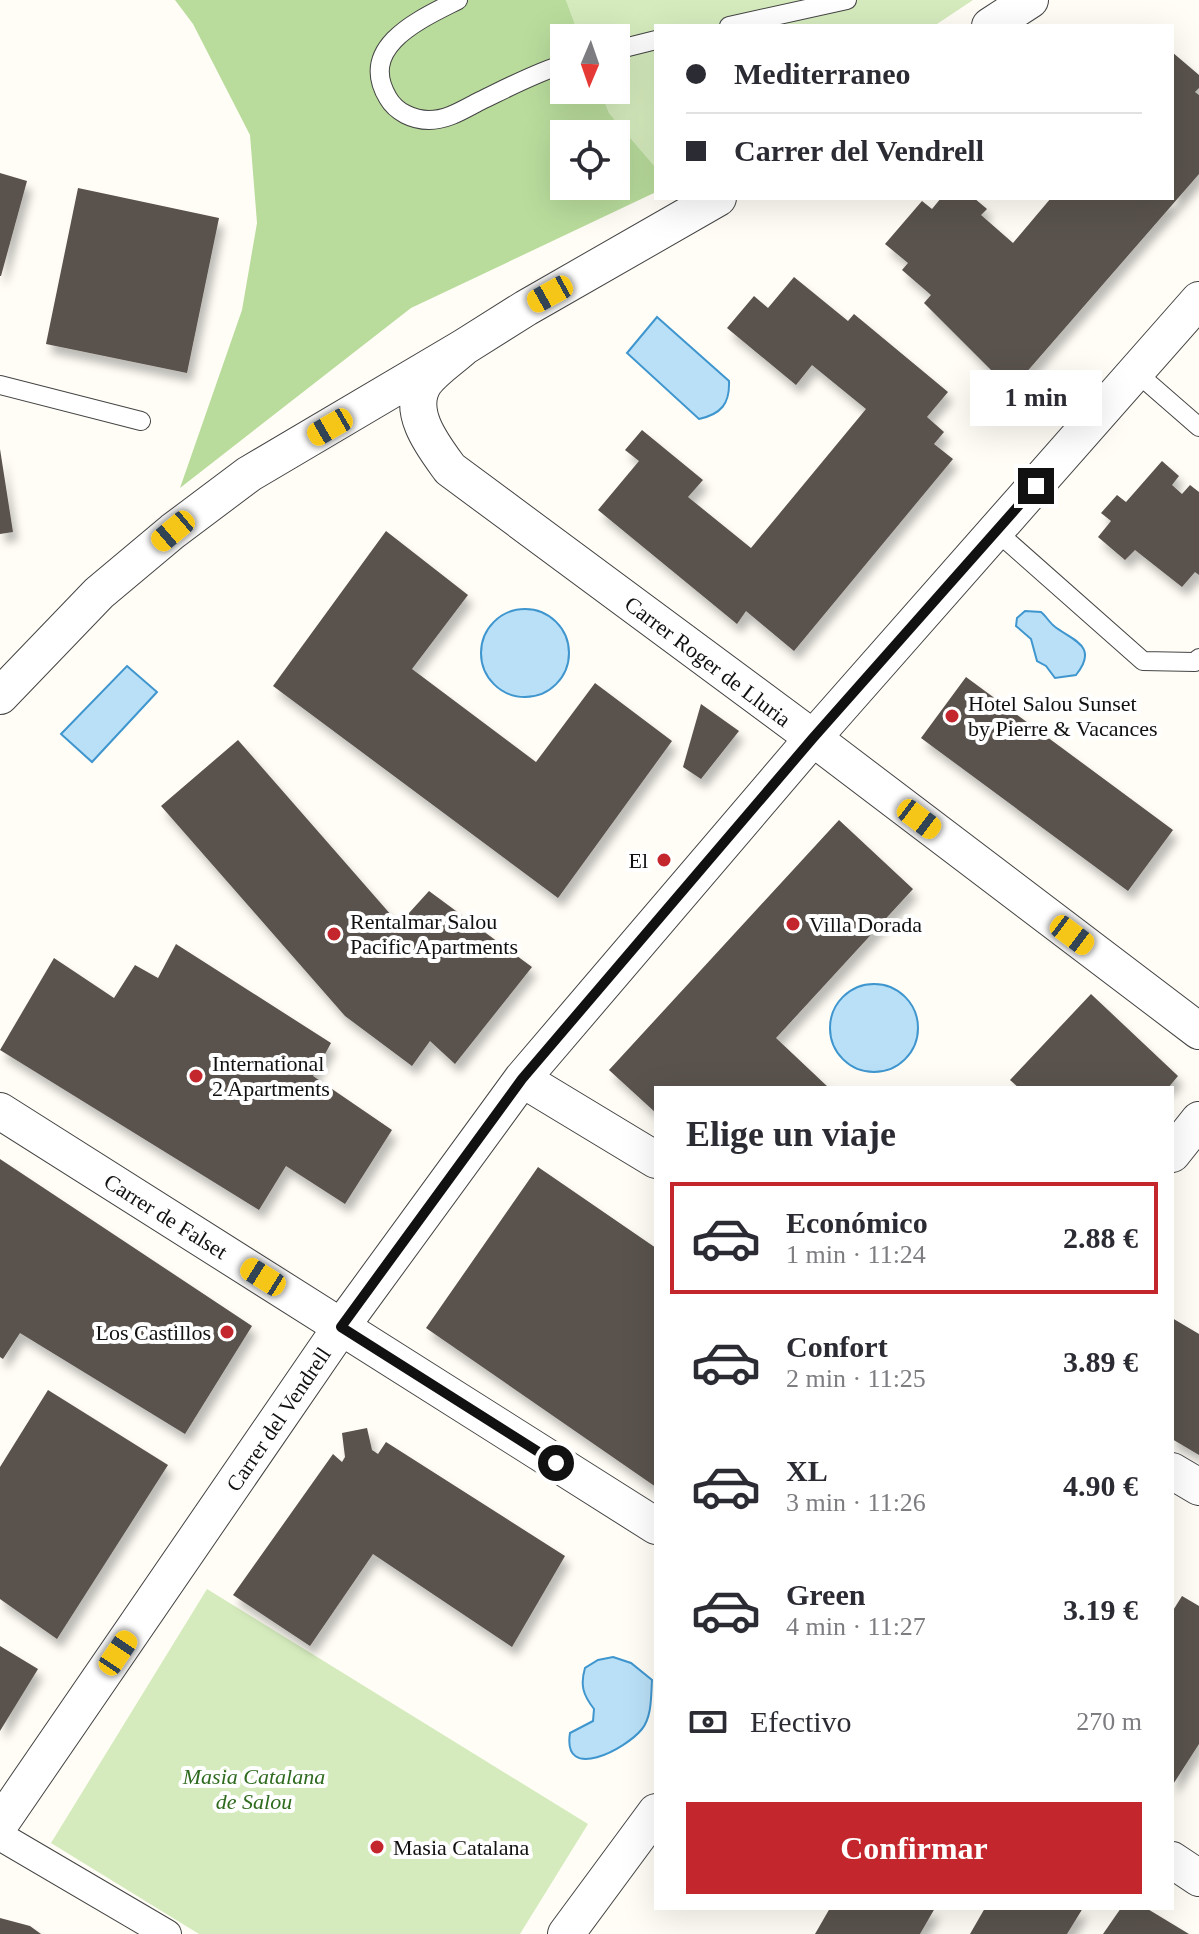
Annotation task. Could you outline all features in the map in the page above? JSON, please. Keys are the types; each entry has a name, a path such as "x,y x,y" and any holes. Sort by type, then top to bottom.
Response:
{"street":[{"path":"993,24 1030,0"},
{"path":"0,696 99,593 173,531 249,474 526,308 715,200"},
{"name":"Carrer del Vendrell","path":"0,1824 341,1327 522,1079 813,738 1199,300"},
{"name":"Carrer Roger de Lluria","path":"464,347 426,381 419,395 420,414 429,441 450,469 813,738 1199,1031"},
{"path":"522,1079 654,1159"},
{"name":"Carrer de Falset","path":"0,1111 654,1525"},
{"path":"1174,1151 1199,1120"},
{"path":"1174,1472 1199,1487"},
{"path":"566,1934 654,1815"},
{"path":"0,1836 167,1934"},
{"path":"1174,1861 1199,1878"}],"lane":[{"path":"458,0 394,38 385,52 379,70 383,90 392,105 406,115 429,121 452,116 550,69"},
{"path":"738,24 847,0"},
{"path":"630,46 654,40"},
{"path":"1137,373 1199,427"},
{"path":"0,385 141,421"},
{"path":"996,531 1143,661 1195,662 1199,658"}],"green space":[{"path":"175,0 566,0 575,24 550,24 550,104 605,104 615,120 550,120 550,200 630,200 630,138 654,166 654,193 411,308 180,488 242,310 257,223 250,135 193,24"},
{"path":"566,0 973,0 937,24 654,24 654,166 630,138 630,120 615,120 605,104 630,104 630,24 575,24"},
{"name":"Masia Catalana de Salou","path":"207,1589 588,1824 520,1934 199,1934 51,1843"}],"water":[{"path":"657,317 729,381 726,402 718,411 699,419 627,353"},
{"path":"516,609 534,609 550,616 562,628 569,644 569,662 562,678 550,690 534,697 516,697 500,690 488,678 481,662 481,644 488,628 500,616"},
{"path":"1025,611 1041,612 1054,626 1080,644 1085,657 1076,675 1055,678 1046,666 1037,661 1031,639 1016,626 1017,618"},
{"path":"127,666 157,692 92,762 61,734"},
{"path":"874,984 891,987 905,997 915,1011 918,1028 915,1045 905,1059 891,1069 874,1072 857,1069 843,1059 833,1045 830,1028 833,1011 843,997 857,987"},
{"path":"613,1657 631,1663 652,1680 648,1718 642,1729 623,1745 585,1759 576,1756 570,1748 570,1733 593,1721 594,1709 583,1685 585,1668 598,1660"}],"building":[{"path":"1174,54 1199,75 1199,88 1195,92 1199,95 1199,174 1011,390 924,303 931,295 902,270 908,263 885,244 922,201 932,209 939,200 976,200 987,209 981,215 1013,243 1049,200 1174,200"},
{"path":"0,173 27,181 1,276 0,276"},
{"path":"78,188 219,218 187,373 46,344"},
{"path":"794,277 848,321 854,314 948,392 927,417 944,432 934,444 953,459 794,651 746,611 737,624 598,510 639,461 625,450 642,430 703,480 688,497 751,548 866,409 812,365 796,385 727,328 754,296 768,308"},
{"path":"0,449 13,532 0,534"},
{"path":"1162,461 1179,476 1172,485 1182,494 1190,485 1199,492 1199,575 1195,572 1182,587 1135,550 1125,560 1098,537 1111,521 1101,513 1117,495 1126,502"},
{"path":"386,531 468,595 412,669 536,762 595,683 672,741 558,898 273,686"},
{"path":"966,677 1173,830 1128,891 921,738"},
{"path":"701,704 739,731 701,779 683,767"},
{"path":"238,740 399,924 429,891 532,967 455,1064 430,1041 412,1066 345,1016 161,806"},
{"path":"839,820 913,889 776,1038 827,1086 654,1086 654,1111 609,1070"},
{"path":"176,944 331,1043 313,1076 392,1130 345,1204 286,1166 259,1210 0,1050 54,958 114,998 135,965 158,978"},
{"path":"1091,994 1178,1076 1170,1086 1017,1086 1010,1080"},
{"path":"0,1159 252,1326 185,1434 20,1333 3,1359 0,1357"},
{"path":"538,1167 654,1247 654,1486 426,1328"},
{"path":"1174,1319 1199,1334 1199,1455 1174,1440"},
{"path":"48,1390 168,1465 57,1639 0,1599 0,1467"},
{"path":"367,1428 372,1450 378,1454 386,1442 565,1556 512,1647 373,1554 310,1646 233,1595 333,1454 342,1462 345,1457 342,1433"},
{"path":"1182,1596 1199,1606 1199,1744 1174,1783 1174,1609"},
{"path":"0,1646 38,1669 0,1731"},
{"path":"829,1910 934,1910 920,1934 815,1934"},
{"path":"984,1910 1082,1910 1067,1934 970,1934"},
{"path":"1120,1910 1149,1910 1189,1934 1103,1934"},
{"path":"0,1918 30,1926 41,1934 0,1934"}],"place":[{"name":"Hotel Salou Sunset by Pierre & Vacances","path":"952,716"},
{"name":"El","path":"664,860"},
{"name":"Villa Dorada","path":"793,924"},
{"name":"Rentalmar Salou Pacific Apartments","path":"334,934"},
{"name":"International 2 Apartments","path":"196,1076"},
{"name":"Los Castillos","path":"227,1332"},
{"name":"Masia Catalana","path":"377,1847"}],"route":[{"path":"556,1463 341,1327 522,1079 813,738 1036,486"}]}
